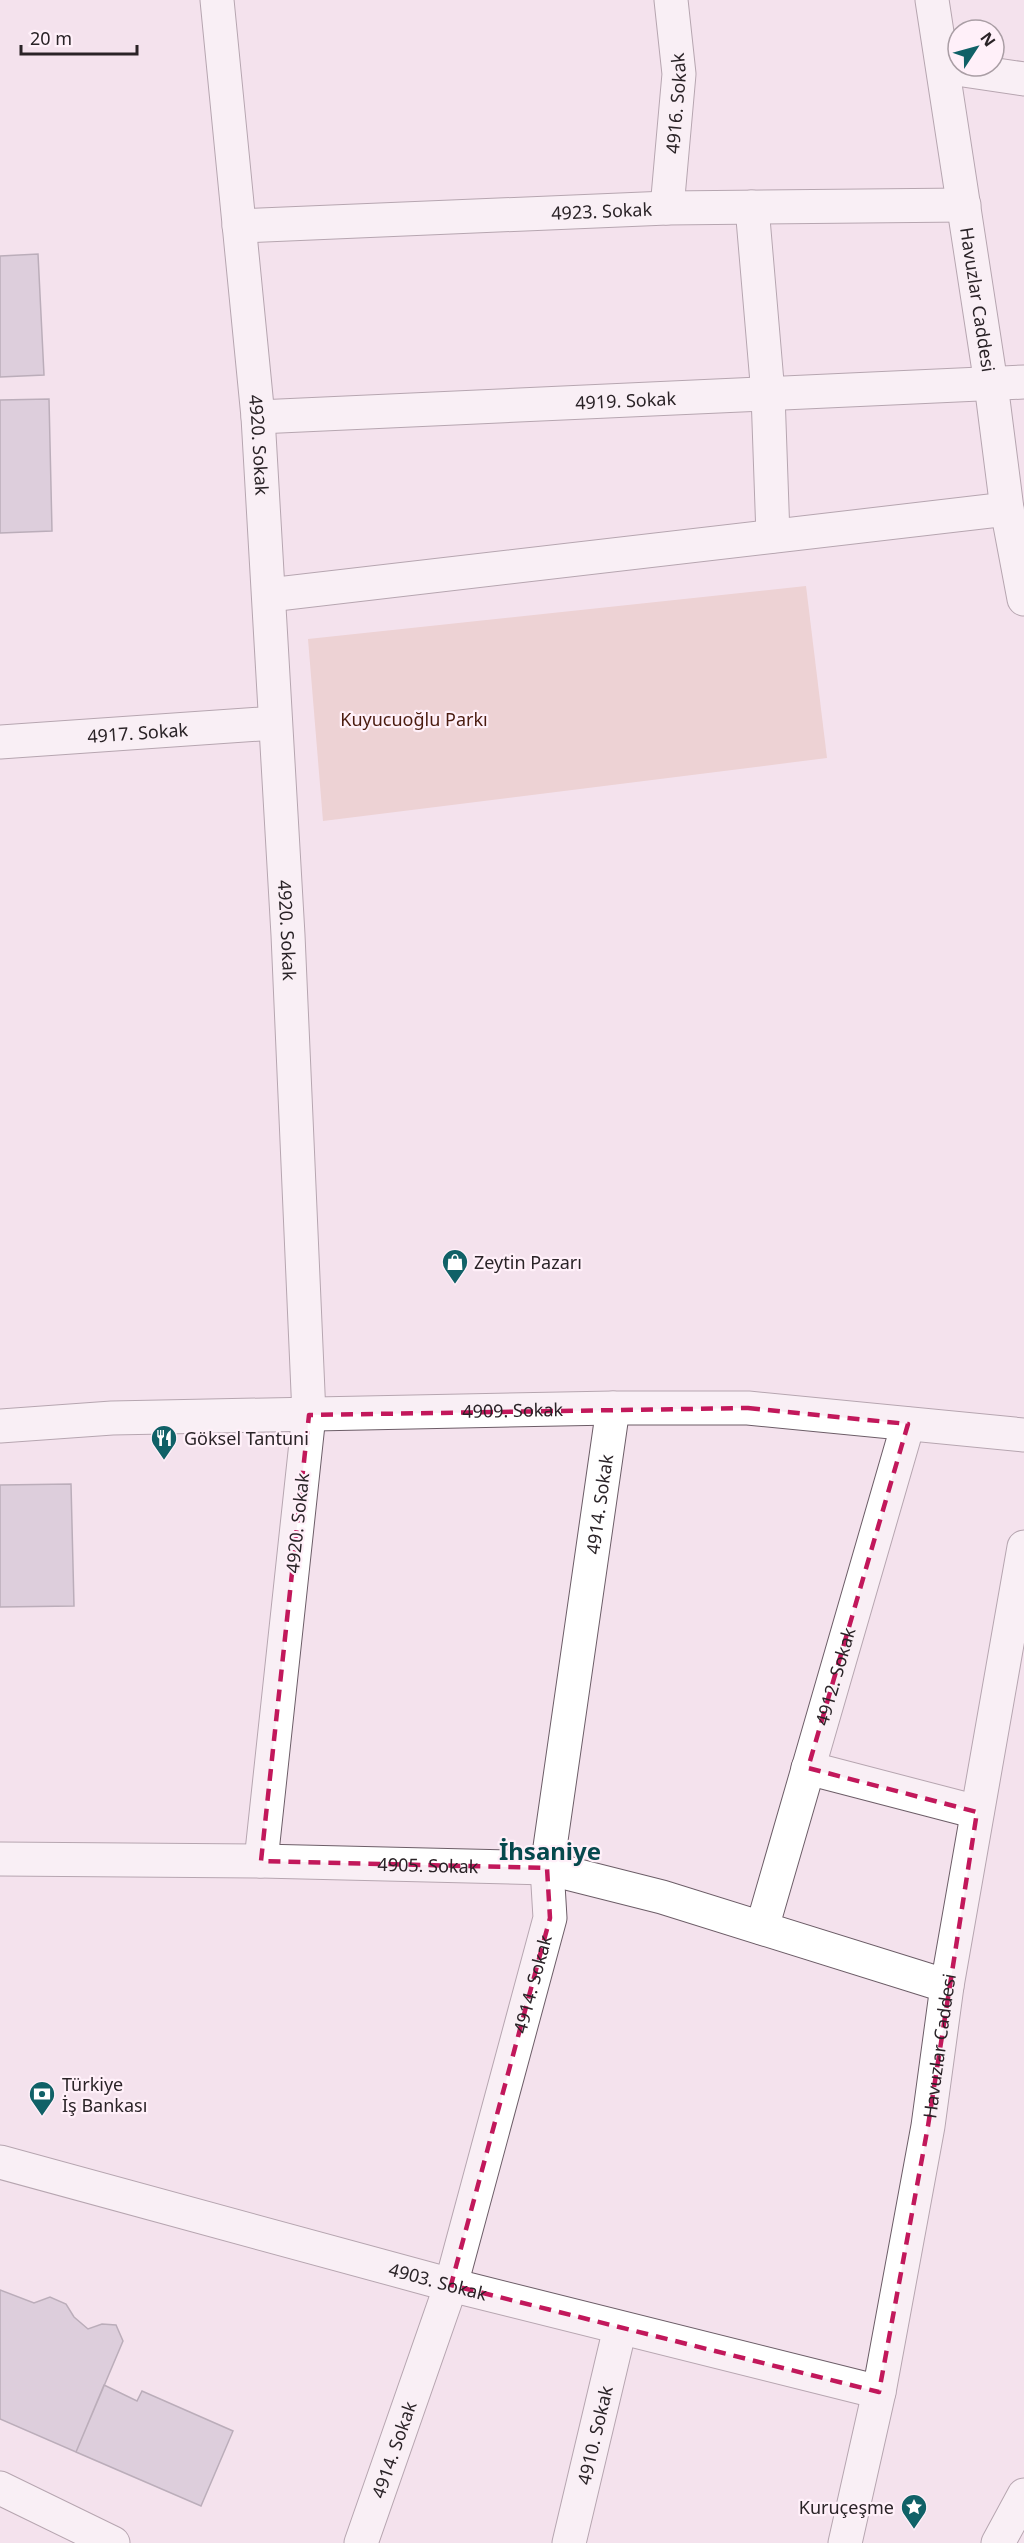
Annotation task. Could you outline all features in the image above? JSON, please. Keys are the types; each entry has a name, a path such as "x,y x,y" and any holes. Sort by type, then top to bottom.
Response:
{"street":[{"name":"4920. Sokak","path":"217,0 258,417 288,935 309,1415 261,1861"},
{"name":"4916. Sokak","path":"667,208 679,74 671,0"},
{"name":"Havuzlar Caddesi","path":"932,0 991,384 1007,509 1024,598"},
{"path":"943,67 1024,79"},
{"name":"4923. Sokak","path":"239,226 667,208 964,205"},
{"path":"752,207 768,394 773,536"},
{"name":"4919. Sokak","path":"258,417 1024,382"},
{"path":"269,595 1007,509"},
{"name":"4917. Sokak","path":"0,742 276,723"},
{"name":"4909. Sokak","path":"0,1426 111,1418 613,1408 748,1408 1024,1435"},
{"name":"4914. Sokak","path":"361,2543 451,2285 550,1918 547,1868 613,1408"},
{"name":"4912. Sokak","path":"762,1928 908,1424"},
{"name":"Havuzlar Caddesi","path":"845,2543 879,2392 928,2126 947,1986 1024,1547"},
{"path":"808,1768 977,1812"},
{"name":"4905. Sokak","path":"0,1859 261,1861 547,1868 662,1898 947,1986"},
{"name":"4903. Sokak","path":"0,2162 451,2285 879,2392"},
{"name":"4910. Sokak","path":"568,2543 620,2328"},
{"path":"0,2488 113,2543"}],"highlighted area":[{"path":"748,1408 908,1424 808,1768 977,1812 928,2126 879,2392 451,2285 550,1918 547,1868 261,1861 309,1415"}],"green space":[{"name":"Kuyucuoğlu Parkı","path":"806,586 827,758 323,821 308,639"}],"building":[{"path":"38,254 44,375 0,377 0,256"},
{"path":"49,399 52,531 0,533 0,400"},
{"path":"71,1484 74,1606 0,1607 0,1485"},
{"path":"0,2290 34,2303 50,2297 66,2304 74,2317 88,2329 102,2324 116,2325 123,2341 76,2452 0,2419"},
{"path":"104,2385 137,2401 142,2391 233,2431 201,2506 76,2452"}],"place":[{"name":"Zeytin Pazarı","path":"455,1285"},
{"name":"Göksel Tantuni","path":"164,1461"},
{"name":"Türkiye İş Bankası","path":"42,2117"},
{"name":"Kuruçeşme","path":"914,2530"}],"district":[{"name":"İhsaniye","path":"550,1850"}]}
